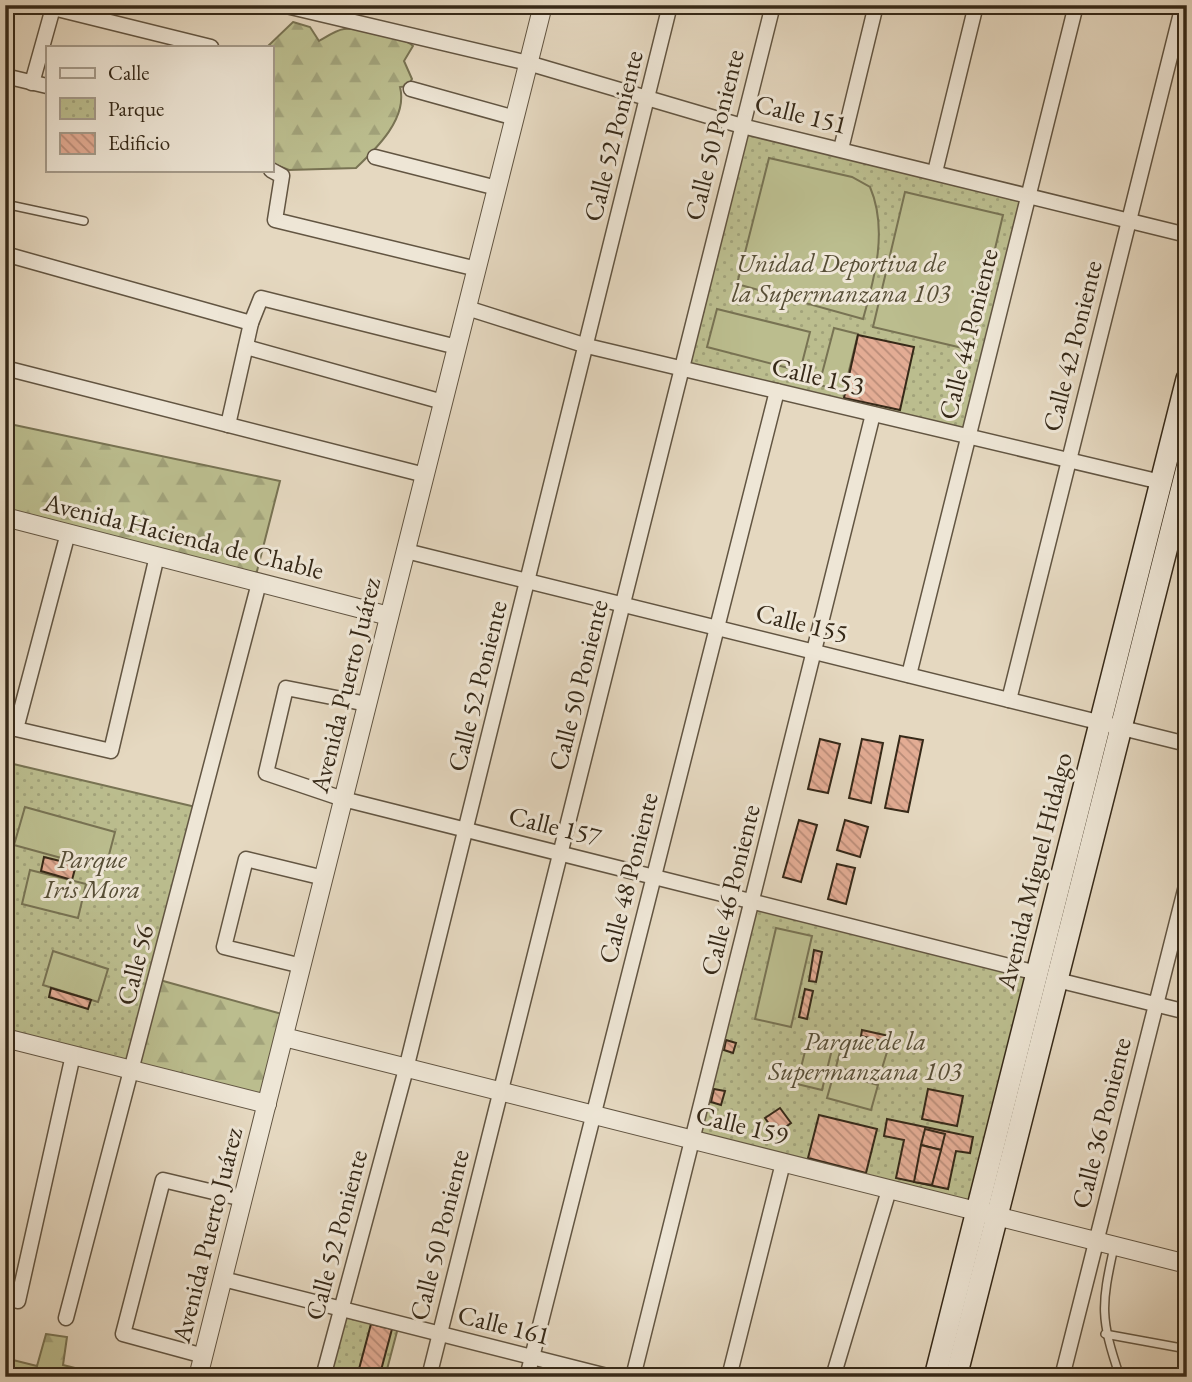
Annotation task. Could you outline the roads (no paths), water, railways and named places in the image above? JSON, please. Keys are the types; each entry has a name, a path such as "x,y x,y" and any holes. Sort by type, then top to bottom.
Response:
{"main road":[{"name":"Avenida Miguel Hidalgo","path":"956,1377 987,1214 1111,725 1161,482 1187,379"},
{"name":"Avenida Miguel Hidalgo","path":"1111,725 1184,494 1187,468"},
{"name":"Avenida Miguel Hidalgo","path":"935,1377 987,1214"}],"street":[{"name":"Calle 151","path":"282,5 528,63 647,100 742,125 1187,235"},
{"name":"Avenida Puerto Juárez","path":"198,1377 543,5"},
{"name":"Calle 52 Poniente","path":"323,1377 406,1069 670,5"},
{"name":"Calle 50 Poniente","path":"429,1377 624,605 679,368 773,5"},
{"path":"841,149 876,5"},
{"path":"935,172 976,5"},
{"name":"Calle 44 Poniente","path":"909,675 1076,5"},
{"name":"Calle 42 Poniente","path":"1009,699 1183,5"},
{"path":"32,83 47,7 207,46"},
{"path":"5,76 46,86"},
{"path":"411,89 515,118"},
{"path":"375,157 497,188"},
{"path":"273,171 282,176 275,220 477,269"},
{"path":"5,254 251,323"},
{"path":"228,425 251,323 261,298 457,347"},
{"name":"Calle 153","path":"467,308 587,346 1161,482"},
{"path":"246,347 443,402"},
{"path":"5,368 425,475"},
{"name":"Calle 48 Poniente","path":"527,1377 777,391"},
{"name":"Calle 46 Poniente","path":"633,1377 816,652 873,414"},
{"name":"Avenida Hacienda de Chable","path":"5,517 389,616"},
{"path":"68,533 16,729 111,751 157,556"},
{"name":"Calle 155","path":"406,551 1187,744"},
{"name":"Calle 56","path":"66,1318 259,583"},
{"name":"Calle 157","path":"367,705 286,688 265,774 344,799 753,900 1187,1012"},
{"path":"302,966 223,947 246,859 324,878"},
{"name":"Calle 36 Poniente","path":"1062,1377 1187,882"},
{"name":"Calle 159","path":"284,1037 1187,1264"},
{"path":"5,1038 267,1104"},
{"path":"5,1298 18,1301 74,1055"},
{"path":"729,1377 783,1163"},
{"path":"204,1356 124,1334 163,1180 243,1199"},
{"path":"833,1377 889,1189"},
{"name":"Calle 161","path":"223,1279 611,1377"}],"lane":[{"path":"5,204 84,221"},
{"path":"1114,1246 1102,1300 1105,1334 1120,1377"},
{"path":"1105,1334 1187,1349"}],"park label":[{"name":"Unidad Deportiva de la Supermanzana 103","path":"841,278"},
{"name":"Parque Iris Mora","path":"92,874"},
{"name":"Parque de la Supermanzana 103","path":"865,1056"}]}
